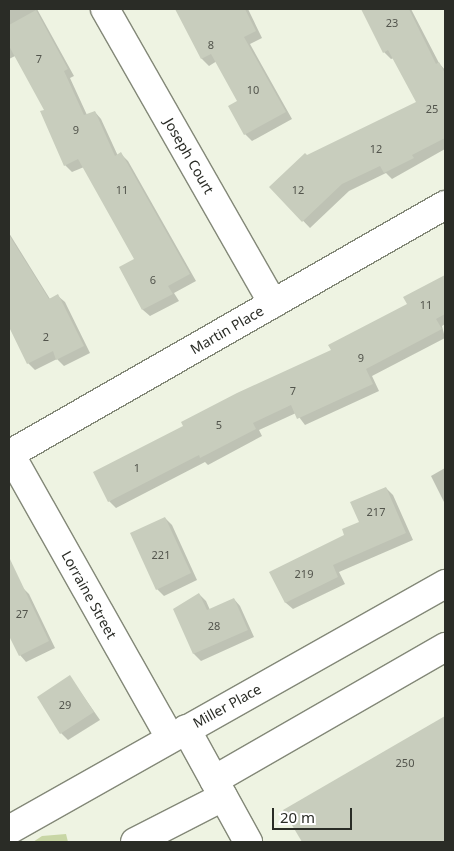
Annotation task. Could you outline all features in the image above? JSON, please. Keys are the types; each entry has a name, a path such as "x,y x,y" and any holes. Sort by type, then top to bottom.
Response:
{"street":[{"name":"Joseph Court","path":"105,9 274,303"},
{"name":"Martin Place","path":"9,453 445,205"},
{"name":"Lorraine Street","path":"9,453 178,734 219,789 246,841"},
{"name":"Miller Place","path":"9,830 445,584"},
{"path":"135,842 445,647"}],"green space":[{"path":"66,834 68,842 33,842 42,836"}],"building":[{"path":"175,9 245,9 256,31 244,37 286,112 244,135 228,106 237,101 211,54 201,59"},
{"path":"361,9 409,9 436,64 439,62 445,73 445,138 412,155 414,158 384,173 380,166 342,184 302,222 269,187 305,153 307,155 416,102 388,50 383,53"},
{"path":"36,10 68,69 64,71 84,115 95,111 115,156 121,152 190,274 168,286 173,294 142,310 119,267 134,259 78,159 64,166 40,111 44,110 9,46 9,25"},
{"path":"9,235 49,299 58,294 84,346 56,360 53,351 27,364 9,327"},
{"path":"445,275 445,314 436,319 442,329 366,369 373,384 297,419 291,405 253,423 256,429 200,458 199,455 108,502 93,472 183,426 181,422 237,393 331,350 328,345 407,304 403,297"},
{"path":"386,487 406,533 333,565 338,577 285,603 269,572 344,535 342,529 359,522 350,502"},
{"path":"165,517 191,573 156,590 130,533"},
{"path":"9,557 49,641 19,656 9,636"},
{"path":"199,593 207,610 234,598 248,630 193,654 173,609"},
{"path":"70,675 94,712 60,734 37,697"},
{"path":"445,716 445,842 302,842 283,810"}]}
